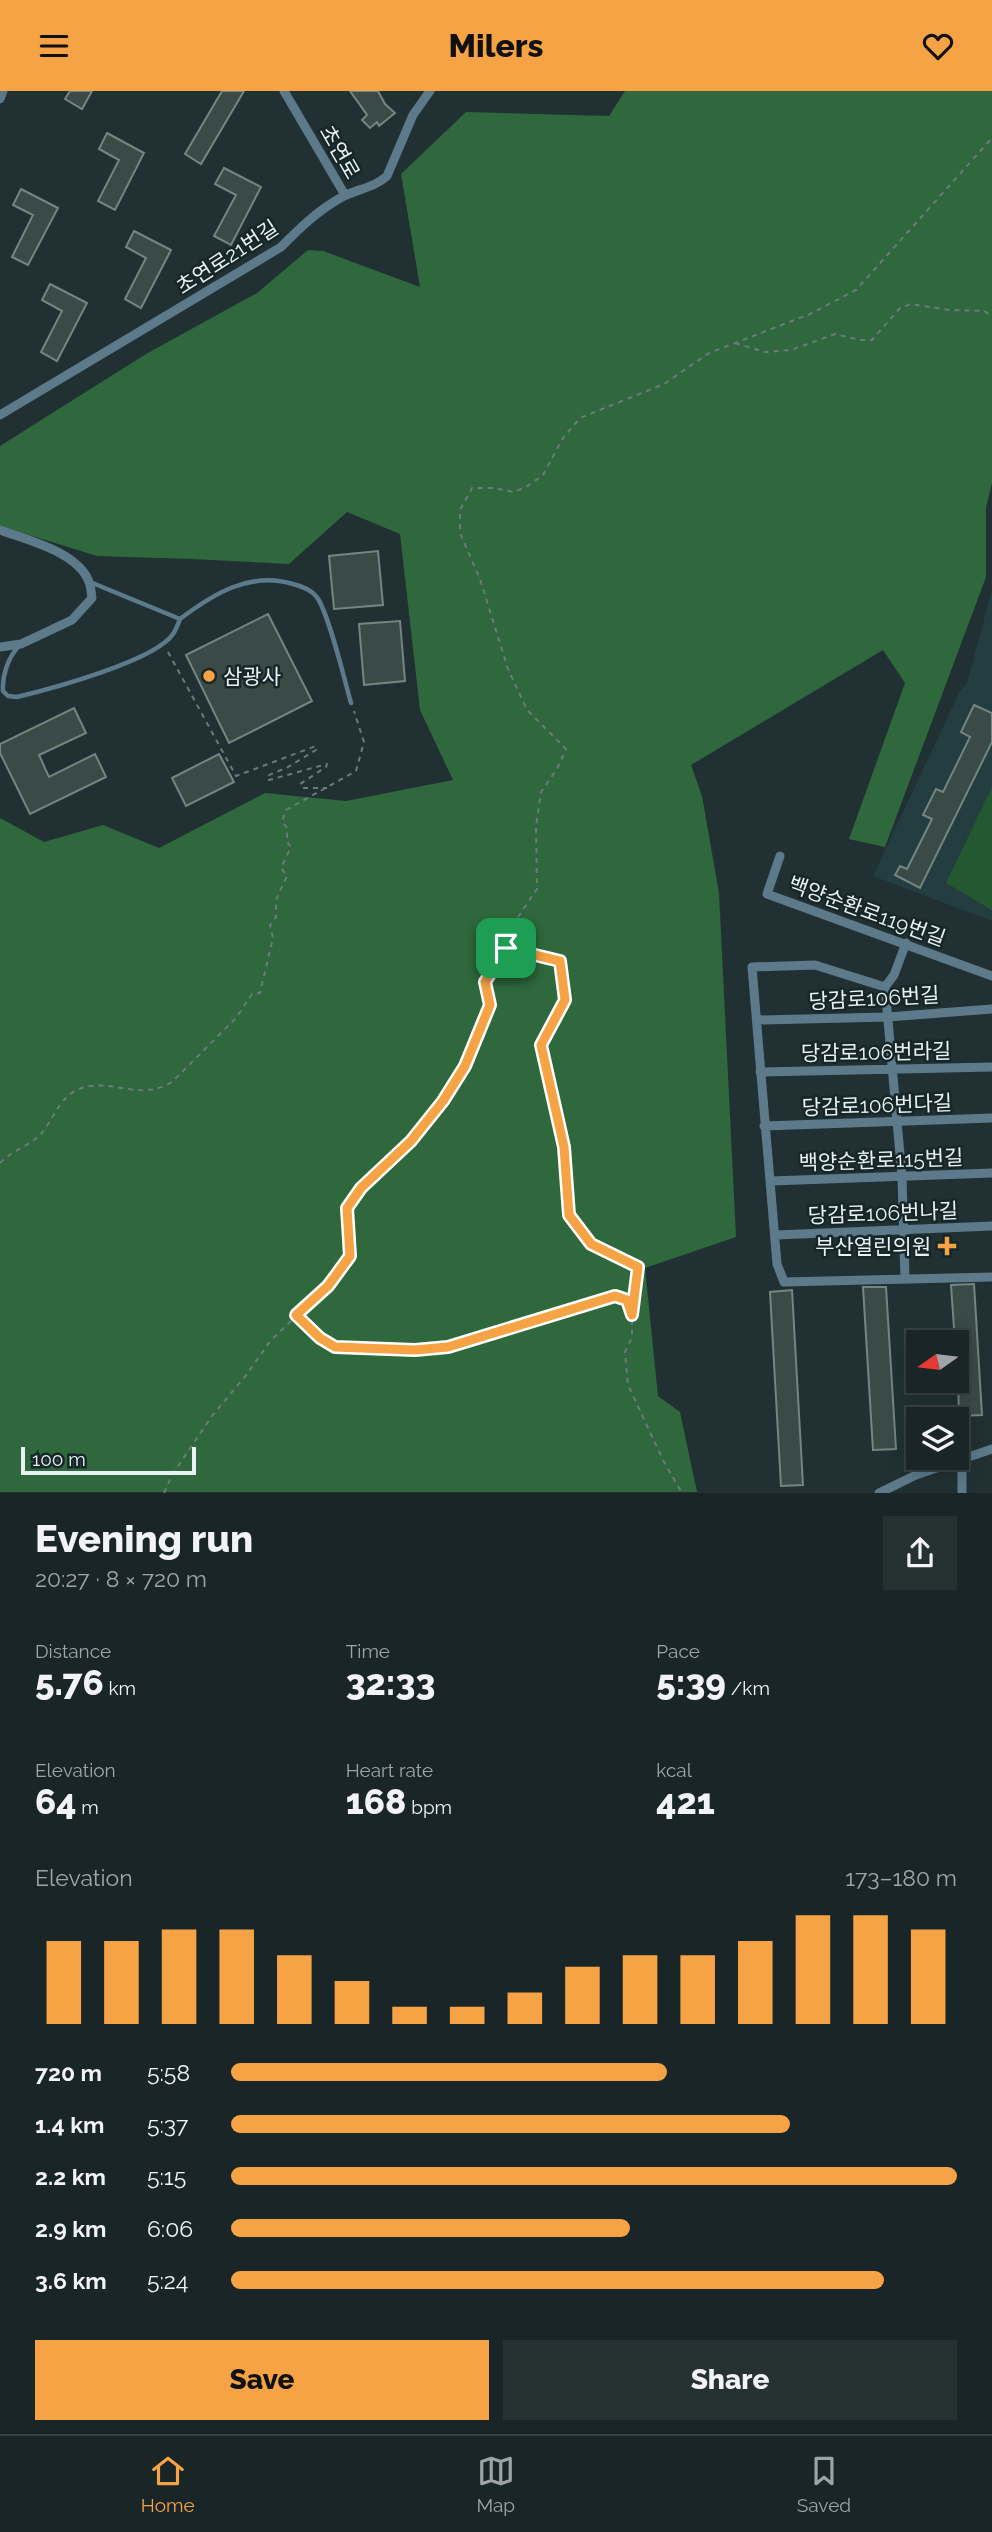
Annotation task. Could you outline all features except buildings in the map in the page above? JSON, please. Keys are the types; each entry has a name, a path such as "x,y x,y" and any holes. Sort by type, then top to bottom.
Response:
{"street":[{"path":"0,99 3,91"},
{"name":"초연로","path":"284,91 345,195"},
{"name":"초연로21번길","path":"0,415 281,247 316,212 345,195 379,184 387,176 413,115 430,91"},
{"path":"0,530 51,548 77,565 89,582 92,598 72,620 21,644 0,647"},
{"name":"백양순환로119번길","path":"780,856 767,894 992,976"},
{"path":"905,1279 902,1177 885,987 894,975 906,943"},
{"path":"885,987 815,965 752,967 777,1264 783,1282 992,1277"},
{"name":"당감로106번길","path":"757,1020 888,1017 991,1006"},
{"name":"당감로106번라길","path":"760,1072 992,1067"},
{"name":"당감로106번다길","path":"764,1126 992,1118"},
{"name":"백양순환로115번길","path":"771,1181 992,1173"},
{"name":"당감로106번나길","path":"776,1235 992,1226"},
{"path":"969,1457 992,1449"},
{"path":"879,1493 931,1470"},
{"path":"962,1470 962,1493"}],"lane":[{"path":"21,644 11,655 3,685 3,691 8,696 17,697 71,684 137,658 172,636 180,619 204,601 230,587 256,580 279,580 304,587 317,597 352,703"},
{"path":"89,582 180,619"}],"path":[{"path":"164,1493 172,1475 212,1416 271,1340 328,1286 350,1256 347,1208 361,1188 411,1141 443,1101 465,1066 490,1005 485,982 506,948 512,926 537,889 536,826 541,792 557,769 566,749 527,710 508,669 480,579 460,533 460,510 472,488 514,492 526,487 543,475 563,438 580,418 664,384 709,353 810,314 856,290 992,138"},
{"path":"734,343 765,352 791,350 835,334 860,340 872,339 899,309 910,304 950,310 984,311 992,316"},
{"path":"163,642 236,776 316,746 316,750 298,762 267,776 269,781 327,764 327,767 300,785 304,788 327,788"},
{"path":"0,1163 39,1136 55,1110 68,1096 81,1088 94,1086 139,1091 159,1090 172,1082 236,1019 252,995 260,993 273,938 270,925 276,917 276,900 287,876 281,868 292,847 287,842 287,828 282,821 286,810 356,771 364,742 352,703"},
{"path":"506,948 560,961 565,1000 541,1045 564,1147 569,1215 591,1244 638,1267 632,1337 625,1352 628,1385 664,1462 682,1493"},
{"path":"296,1315 320,1338 335,1347 415,1350 448,1347 615,1296 627,1300 632,1315"}],"shaded area":[{"path":"992,590 992,921 873,876 960,691 967,683"}],"green space":[{"path":"625,91 992,91 992,483 986,507 986,577 885,847 849,839 905,683 883,650 691,765 702,796 719,893 736,1237 645,1268 658,1396 680,1412 697,1492 0,1492 0,818 44,842 103,825 159,848 265,793 346,801 453,780 420,710 400,534 347,512 289,564 97,556 0,526 0,446 146,354 257,293 308,250 323,251 420,287 401,174 466,112 609,116"},
{"path":"992,787 992,910 946,883"}],"place":[{"name":"삼광사","path":"209,676"},
{"name":"부산열린의원","path":"947,1246"}],"route":[{"path":"506,948 560,961 565,1000 541,1045 564,1147 569,1215 591,1244 638,1267 632,1315 627,1300 615,1296 448,1347 415,1350 335,1347 320,1338 296,1315 341,1272 350,1256 347,1208 361,1188 411,1141 443,1101 465,1066 490,1005 485,982 506,948"}]}
